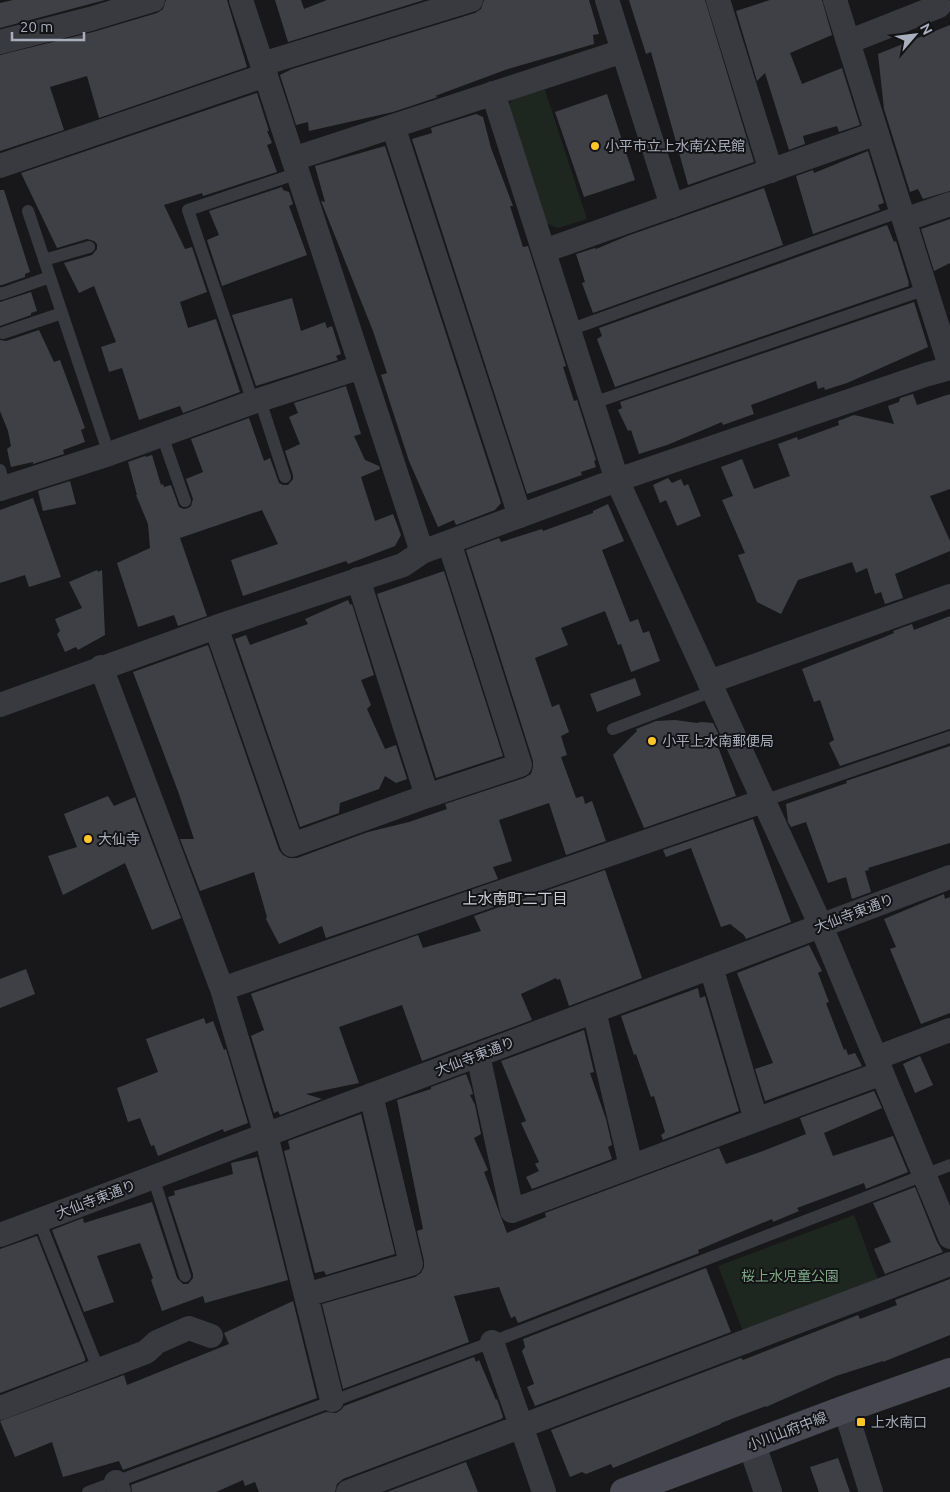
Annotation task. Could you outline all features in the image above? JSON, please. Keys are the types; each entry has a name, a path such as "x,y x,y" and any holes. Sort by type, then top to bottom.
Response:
{"main road":[{"name":"小川山府中線","path":"624,1492 845,1409 950,1372"}],"street":[{"path":"0,42 90,19 153,0"},
{"path":"241,0 422,552"},
{"path":"0,166 264,70 470,0"},
{"path":"607,0 672,206"},
{"path":"718,0 771,170"},
{"path":"0,705 216,627 403,565 422,552 618,480 950,367 835,0"},
{"path":"848,42 940,6"},
{"path":"296,166 394,126 623,51"},
{"path":"493,93 618,480 821,926 950,1238"},
{"path":"394,126 520,516"},
{"path":"544,251 877,133"},
{"path":"903,215 950,204"},
{"path":"2,482 109,454 256,401 362,367"},
{"path":"216,627 292,845 520,765 449,542"},
{"path":"358,579 428,796"},
{"path":"711,686 950,596"},
{"path":"101,667 222,989 266,1135 332,1400"},
{"path":"222,989 763,801"},
{"name":"大仙寺東通り","path":"0,1235 950,877"},
{"path":"711,967 756,1120"},
{"path":"594,1011 630,1166"},
{"path":"478,1055 512,1211 756,1120 879,1066 950,1030"},
{"path":"306,1295 411,1264 371,1095"},
{"path":"348,1492 950,1264"},
{"path":"0,1408 146,1352 157,1342 189,1328 211,1336"},
{"path":"492,1342 544,1492"},
{"path":"845,1409 871,1492"},
{"path":"752,1445 768,1492"}],"lane":[{"path":"285,477 188,210 296,166"},
{"path":"28,211 109,454"},
{"path":"570,330 903,215"},
{"path":"44,260 89,246"},
{"path":"0,293 50,277"},
{"path":"593,404 926,289"},
{"path":"3,334 62,313"},
{"path":"162,435 185,500"},
{"path":"613,730 711,686"},
{"path":"763,801 950,736"},
{"path":"88,1492 118,1487 332,1400 492,1342 950,1165"},
{"path":"153,1177 185,1276"},
{"path":"39,1220 99,1371"}],"green space":[{"path":"544,87 587,219 558,228 546,223 508,106 515,95"},
{"name":"桜上水児童公園","path":"854,1215 878,1280 743,1331 718,1266"}],"building":[{"path":"13,0 105,0 0,28 0,3"},
{"path":"166,0 227,0 247,67 99,118 87,76 50,87 64,130 0,151 0,55 93,32 157,13 163,9"},
{"path":"275,0 301,0 304,9 327,0 424,0 288,42"},
{"path":"484,0 589,0 599,34 593,35 594,44 505,70 435,96 438,97 393,112 309,131 308,122 296,125 280,75 292,69 475,13 481,9"},
{"path":"629,0 705,0 754,162 688,185 651,52 646,54"},
{"path":"770,0 822,0 832,35 790,53 802,84 842,68 860,125 839,132 837,126 803,136 805,144 789,150 765,73 757,81 736,11"},
{"path":"950,25 950,191 923,199 918,189 910,192 884,109 878,54"},
{"path":"257,93 272,143 267,145 277,172 203,196 202,193 164,205 185,249 192,247 207,292 180,302 188,328 216,319 240,392 183,413 180,406 139,420 122,368 109,372 101,347 116,342 94,286 79,293 64,263 92,255 97,249 97,244 87,239 57,248 21,173"},
{"name":"小平市立上水南公民館","path":"607,94 635,180 584,197 555,112"},
{"path":"476,114 483,117 491,148 513,206 510,206 523,247 528,246 566,366 563,367 574,401 577,400 596,460 594,461 596,467 581,472 582,475 527,494 412,139 432,133 431,128"},
{"path":"385,146 501,503 495,510 456,525 454,520 438,527 409,461 381,375 387,373 373,331 321,201 325,202 315,166"},
{"path":"868,151 884,203 878,205 880,210 813,234 796,176 813,170 814,173"},
{"path":"282,187 283,190 289,192 293,204 289,206 307,255 222,286 207,240 219,235 209,211"},
{"path":"764,188 783,245 593,313 582,283 585,282 576,254 596,249 627,236"},
{"path":"0,190 4,190 30,272 25,274 25,277 2,285 0,285"},
{"path":"950,219 950,263 934,271 921,229"},
{"path":"887,225 894,242 896,241 909,286 615,387 597,339 602,336 599,328"},
{"path":"31,292 37,311 0,326 0,302"},
{"path":"292,298 301,331 325,322 327,328 332,326 341,354 336,356 338,360 256,386 232,315"},
{"path":"914,302 928,347 847,383 825,390 824,387 818,389 816,381 751,405 754,414 723,425 722,422 667,445 639,454 631,430 628,431 618,410 622,408 620,402"},
{"path":"39,330 54,362 60,360 85,428 81,430 85,442 63,450 64,454 33,464 33,462 11,467 7,449 11,446 8,431 0,411 0,340 6,341"},
{"path":"346,386 361,434 354,436 365,460 379,466 380,469 361,477 375,521 393,514 401,535 395,546 348,564 346,561 243,596 231,560 278,544 262,510 180,538 207,616 178,626 174,615 138,627 117,563 150,548 148,524 136,495 128,462 152,455 161,485 163,484 164,487 171,485 179,507 188,508 191,506 193,499 186,479 203,472 191,439 249,418 264,461 270,458 279,483 288,485 293,479 293,475 285,451 300,444 289,417 298,413 294,403"},
{"path":"913,394 917,405 950,394 950,489 930,496 950,541 950,551 895,574 903,598 885,604 881,592 875,594 867,568 856,573 852,562 798,580 781,614 757,602 738,555 745,553 722,500 733,496 721,467 742,459 754,489 790,476 778,444 797,437 798,440 839,425 838,421 854,415 894,424 888,406 899,402 900,398"},
{"path":"668,478 672,483 681,479 684,486 688,484 701,516 677,526 666,500 660,503 653,485"},
{"path":"70,481 76,504 43,511 38,491"},
{"path":"33,498 61,577 29,587 25,575 0,583 0,510"},
{"path":"608,504 624,541 602,550 630,622 638,619 643,633 649,631 660,661 631,672 621,644 618,645 605,611 561,628 568,645 535,658 552,707 559,704 569,732 561,736 567,755 561,757 576,798 583,796 585,804 592,801 606,841 566,855 549,803 499,820 512,861 493,867 498,879 326,938 322,926 279,944 266,919 254,872 200,891 180,839 194,839 133,672 208,645 279,850 289,858 297,858 368,832 409,822 447,809 445,804 524,778 531,774 533,767 533,761 466,550 499,538 501,542 542,529 543,531 593,513 593,511"},
{"path":"97,570 98,572 102,570 105,635 78,650 76,647 65,652 57,634 60,631 55,619 82,608 69,582"},
{"path":"444,571 503,756 436,778 377,594"},
{"path":"348,600 350,605 352,604 374,675 361,680 371,705 367,709 385,749 396,745 407,779 396,783 385,776 379,789 340,803 339,813 300,827 235,639 246,635 250,645 308,624 305,619"},
{"path":"950,616 950,729 840,766 829,743 834,740 820,700 814,702 802,669 882,638 894,633 893,631 912,624 914,630"},
{"path":"635,678 641,695 597,712 590,694"},
{"path":"675,720 713,723 721,739 716,741 736,796 644,828 613,755 637,731 636,729 656,721"},
{"path":"950,746 950,843 868,868 869,870 865,871 871,892 852,899 846,877 828,883 806,822 791,827 788,822 786,804 847,783 846,781"},
{"path":"108,796 114,806 135,797 181,918 152,930 125,863 63,895 48,856 77,847 64,814"},
{"path":"753,819 791,922 746,939 744,935 730,924 721,927 691,848 666,857 663,850"},
{"path":"605,870 642,978 569,1006 560,979 557,980 556,978 521,994 532,1020 422,1061 402,1005 339,1027 359,1083 306,1094 322,1099 280,1115 278,1111 274,1113 251,1036 264,1030 251,994 418,935 423,948 481,931 474,916"},
{"path":"944,894 945,899 950,897 950,1013 921,1024 890,949 896,947 884,919"},
{"path":"809,945 822,971 818,973 829,1002 826,1003 844,1050 846,1049 848,1055 855,1053 862,1066 765,1101 755,1069 773,1063 737,973"},
{"path":"26,969 35,994 0,1008 0,979"},
{"path":"698,988 700,998 705,996 739,1111 663,1140 661,1135 665,1132 654,1096 651,1097 621,1016"},
{"path":"204,1018 206,1024 213,1021 224,1050 226,1049 248,1123 224,1132 223,1129 158,1156 154,1145 151,1146 140,1118 128,1122 117,1088 158,1072 146,1039"},
{"path":"584,1030 594,1072 590,1073 606,1119 612,1145 608,1147 612,1159 532,1189 526,1177 539,1171 535,1164 539,1162 521,1123 526,1121 501,1061"},
{"path":"920,1056 933,1085 915,1093 903,1064"},
{"path":"466,1074 473,1094 470,1095 475,1105 481,1134 474,1138 488,1170 484,1172 507,1233 546,1217 545,1213 719,1148 726,1164 763,1151 806,1134 800,1118 874,1091 882,1108 824,1133 833,1156 893,1136 908,1172 866,1189 864,1183 797,1208 799,1211 773,1222 772,1219 698,1250 699,1253 518,1323 515,1316 511,1318 499,1287 454,1296 469,1342 343,1389 322,1304 415,1277 421,1273 424,1267 417,1231 423,1229 397,1100 431,1089 431,1087"},
{"path":"361,1114 395,1254 326,1275 324,1271 315,1273 284,1151 290,1149 288,1141"},
{"path":"257,1157 288,1280 205,1303 203,1296 162,1311 151,1280 153,1278 140,1243 97,1256 114,1302 84,1312 52,1230 83,1218 84,1223 152,1202 177,1278 183,1284 188,1284 193,1278 193,1274 168,1197 175,1195 174,1191 233,1174 231,1163"},
{"path":"915,1187 937,1242 943,1252 885,1274 874,1249 891,1242 873,1203"},
{"path":"37,1236 85,1361 0,1393 0,1249"},
{"path":"706,1268 731,1332 535,1406 527,1387 534,1384 522,1351 525,1347 523,1339"},
{"path":"950,1279 950,1335 883,1362 836,1376 766,1407 721,1423 613,1468 611,1464 586,1474 582,1472 570,1477 551,1430 741,1358 743,1360 858,1315 860,1319 897,1305 895,1300"},
{"path":"293,1301 317,1398 123,1470 119,1461 63,1477 52,1442 15,1457 0,1421 124,1375 127,1385 229,1344 224,1333"},
{"path":"474,1357 476,1362 479,1360 497,1399 503,1417 501,1419 343,1479 337,1484 335,1492 259,1492 255,1482 245,1486 243,1480 216,1492 132,1492 131,1485 326,1412 336,1413 344,1406"},
{"path":"838,1458 850,1492 819,1492 810,1467"},
{"path":"466,1462 478,1492 387,1492"}],"place":[{"name":"小平市立上水南公民館","path":"595,146"},
{"name":"小平上水南郵便局","path":"652,741"},
{"name":"大仙寺","path":"88,839"},
{"name":"上水南口","path":"861,1422"}],"district":[{"name":"上水南町二丁目","path":"515,899"}]}
